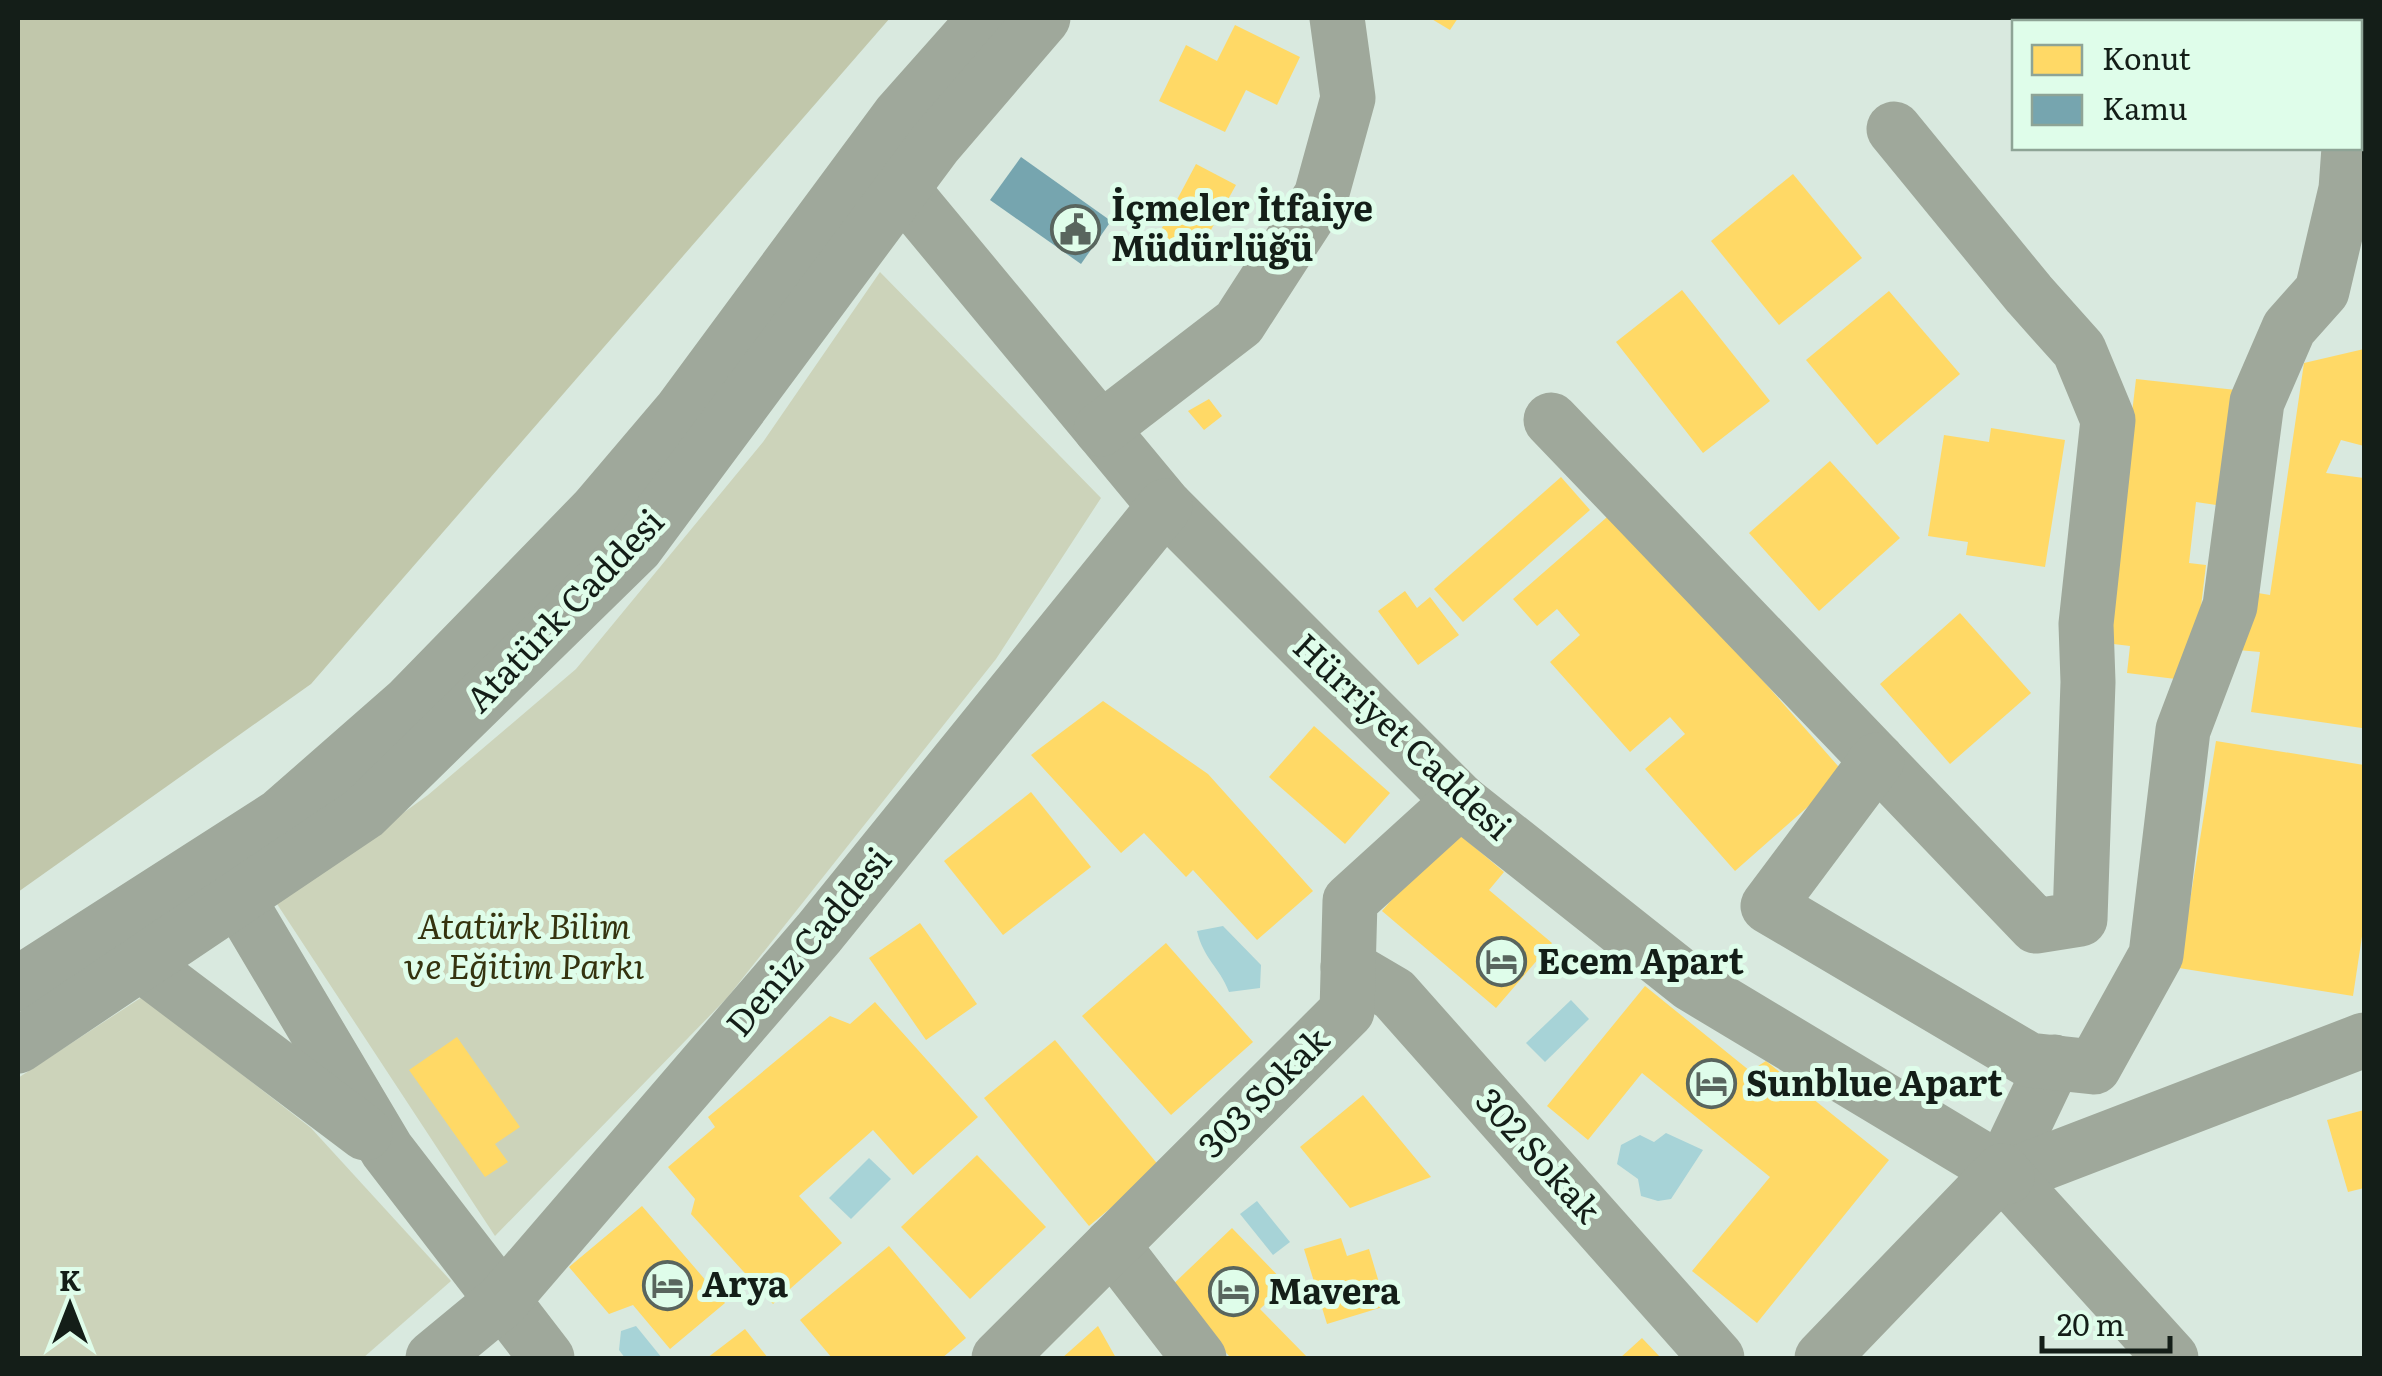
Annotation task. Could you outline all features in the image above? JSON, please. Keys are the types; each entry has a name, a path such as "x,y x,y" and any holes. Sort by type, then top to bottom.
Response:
{"street":[{"name":"Atatürk Caddesi","path":"18,1046 140,964 280,816 409,704 596,510 681,410 899,116 986,18"},
{"name":"Atatürk Caddesi","path":"18,984 140,906 219,883 364,813 636,547 934,144 1043,18"},
{"path":"1101,429 1238,322 1321,196 1348,98 1337,18"},
{"path":"1550,420 2036,926 2080,919 2088,682 2086,624 2108,420 2079,350 1894,129"},
{"path":"1877,760 1768,906 2029,1060 2094,1068 2156,955 2183,730 2230,606 2257,402 2289,328 2322,291 2346,188 2349,150"},
{"name":"Hürriyet Caddesi","path":"902,188 1165,506 1460,801 1691,984 2005,1174 2171,1358"},
{"name":"Deniz Caddesi","path":"433,1358 502,1301 819,933 1165,506"},
{"name":"303 Sokak","path":"999,1358 1347,1011 1350,902 1460,801"},
{"path":"219,883 387,1150 546,1358"},
{"path":"140,906 140,964 387,1150"},
{"name":"302 Sokak","path":"1348,967 1394,994 1717,1358"},
{"path":"2005,1174 2364,1040"},
{"path":"1822,1358 2005,1174 2054,1062"},
{"path":"1112,1246 1199,1358"}],"green space":[{"path":"18,18 890,18 311,684 18,892"},
{"name":"Atatürk Bilim ve Eğitim Parkı","path":"880,272 1101,498 996,659 727,998 495,1236 277,904 428,795 576,669 763,442"},
{"path":"142,997 311,1128 451,1281 363,1358 18,1358 18,1078"}],"water":[{"path":"1223,926 1261,965 1260,988 1229,992 1197,931"},
{"path":"1571,1000 1589,1019 1545,1062 1526,1043"},
{"path":"1666,1133 1703,1150 1671,1199 1658,1201 1641,1196 1638,1179 1617,1164 1621,1145 1640,1135 1654,1142"},
{"path":"869,1158 891,1179 851,1219 829,1198"},
{"path":"1257,1201 1290,1242 1273,1255 1240,1214"},
{"path":"636,1326 662,1358 625,1358 619,1350 621,1331"}],"building: Konut":[{"path":"1430,18 1458,18 1450,30"},
{"path":"1235,25 1300,57 1277,105 1246,90 1225,132 1159,101 1186,45 1217,61"},
{"path":"1196,164 1236,185 1193,262 1155,241"},
{"path":"1793,174 1862,258 1779,325 1711,241"},
{"path":"1682,290 1770,401 1703,453 1616,342"},
{"path":"1889,291 1960,374 1877,445 1806,360"},
{"path":"2364,349 2364,446 2341,440 2326,473 2364,478 2362,728 2251,712 2260,652 2238,650 2246,591 2270,595 2304,363"},
{"path":"2136,379 2236,390 2223,506 2196,502 2189,563 2206,565 2192,681 2127,673 2130,646 2105,643"},
{"path":"1209,399 1222,416 1204,430 1188,411"},
{"path":"1991,428 2065,440 2045,567 1966,555 1968,542 1928,536 1944,435 1989,442"},
{"path":"1830,461 1900,538 1819,611 1749,533"},
{"path":"1561,477 1590,510 1463,622 1434,589"},
{"path":"1614,511 1845,774 1735,871 1645,769 1685,734 1670,717 1630,752 1550,662 1580,635 1557,609 1537,626 1513,599"},
{"path":"1405,591 1417,608 1430,597 1459,635 1418,665 1378,611"},
{"path":"1960,613 2031,693 1950,764 1880,684"},
{"path":"1103,701 1208,774 1313,891 1257,940 1193,870 1186,877 1144,833 1121,853 1031,755"},
{"path":"1314,726 1390,793 1345,844 1269,777"},
{"path":"2216,741 2364,765 2364,923 2353,996 2179,968"},
{"path":"1031,792 1091,867 1003,935 944,861"},
{"path":"1453,829 1504,872 1489,890 1552,943 1496,1008 1382,911"},
{"path":"920,923 977,1004 926,1040 869,958"},
{"path":"1166,943 1253,1042 1171,1115 1082,1016"},
{"path":"1645,986 1750,1071 1766,1061 1889,1160 1757,1323 1692,1271 1770,1177 1642,1073 1588,1140 1547,1106"},
{"path":"875,1002 978,1117 913,1175 873,1130 799,1196 842,1243 773,1304 691,1214 695,1199 668,1167 715,1127 708,1117 830,1016 850,1024"},
{"path":"457,1037 520,1127 495,1144 508,1162 485,1177 409,1070"},
{"path":"1055,1040 1160,1167 1089,1226 984,1098"},
{"path":"1363,1095 1431,1177 1350,1208 1300,1147"},
{"path":"2364,1110 2364,1188 2348,1192 2327,1120"},
{"path":"977,1155 1046,1227 970,1299 901,1227"},
{"path":"642,1206 725,1303 670,1349 633,1305 609,1314 569,1267"},
{"path":"1232,1228 1286,1284 1260,1309 1308,1358 1231,1358 1166,1291"},
{"path":"1341,1238 1347,1256 1369,1249 1386,1306 1327,1324 1304,1249"},
{"path":"889,1246 966,1338 942,1358 832,1358 800,1320"},
{"path":"1098,1326 1116,1358 1062,1358"},
{"path":"745,1329 768,1358 707,1358"},
{"path":"1642,1338 1661,1358 1620,1358"}],"building: Kamu":[{"path":"1021,157 1111,221 1081,264 990,200"}],"place":[{"name":"İçmeler İtfaiye Müdürlüğü","path":"1076,229"},
{"name":"Ecem Apart","path":"1502,962"},
{"name":"Sunblue Apart","path":"1711,1084"},
{"name":"Arya","path":"667,1285"},
{"name":"Mavera","path":"1233,1292"}]}
